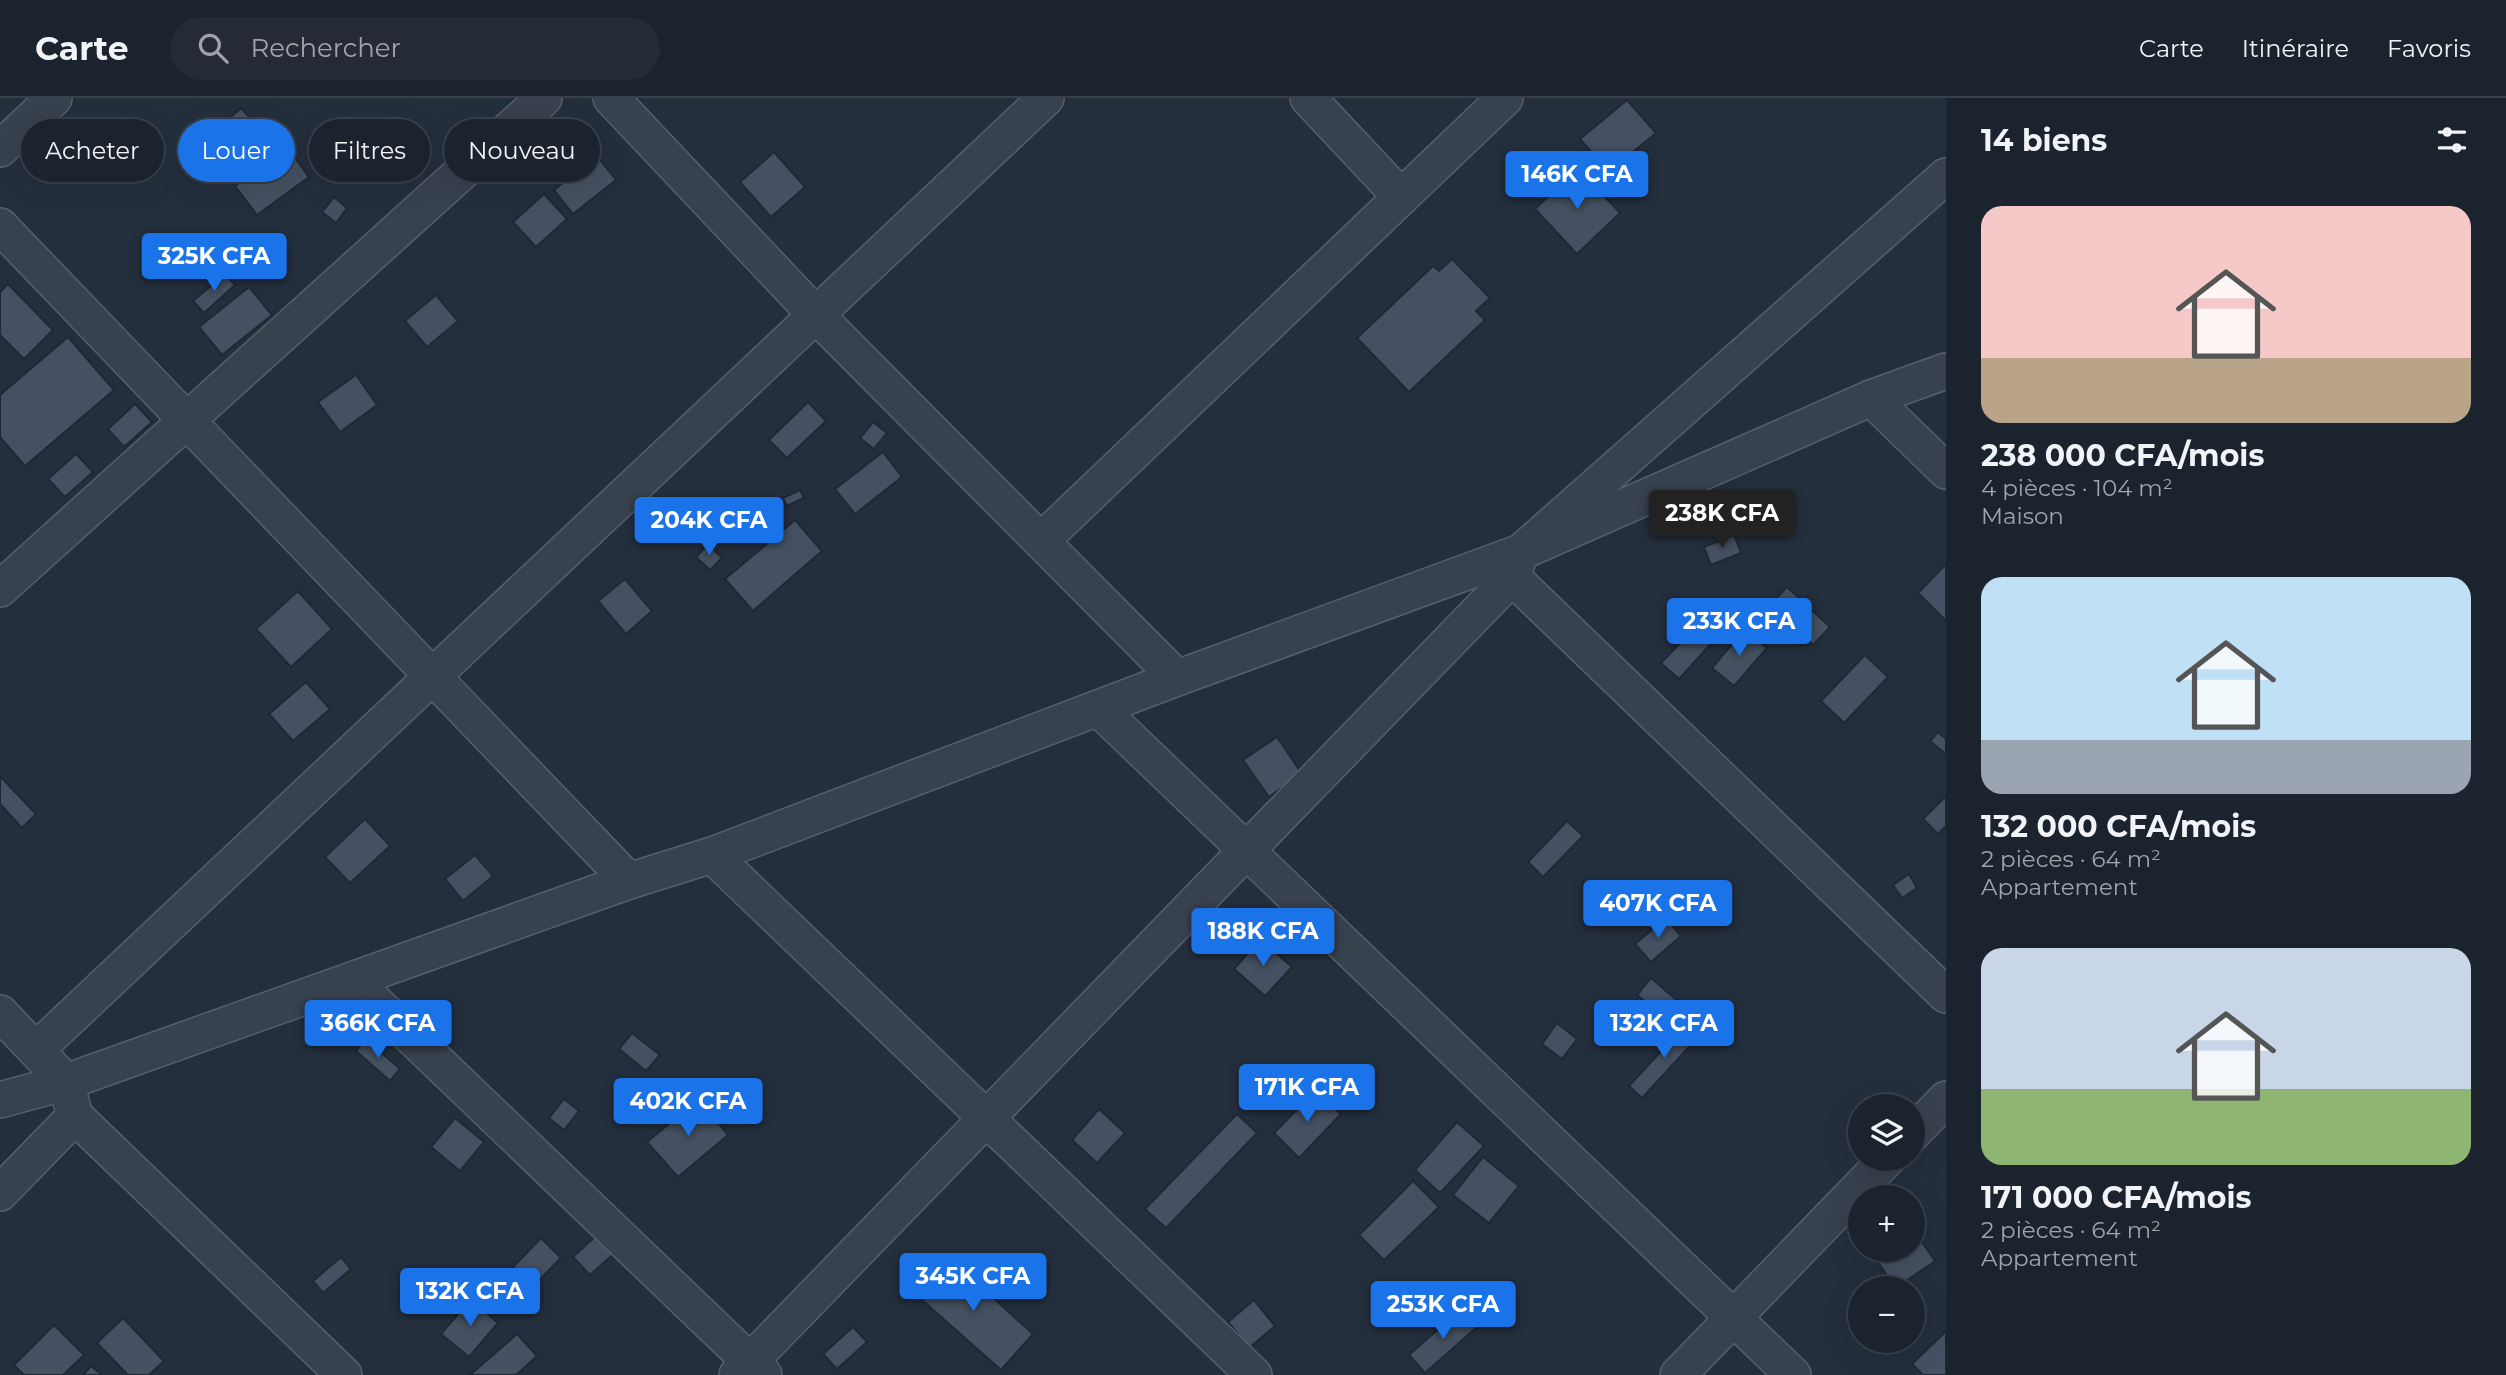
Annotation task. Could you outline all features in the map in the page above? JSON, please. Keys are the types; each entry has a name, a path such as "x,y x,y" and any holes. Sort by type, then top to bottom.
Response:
{"street":[{"path":"0,149 54,98"},
{"path":"0,589 544,98"},
{"path":"611,98 816,315 1177,678"},
{"path":"36,1050 1046,98"},
{"path":"1308,98 1401,197"},
{"path":"1041,541 1505,98"},
{"path":"353,981 751,1371 987,1118 1247,850 1516,565 1946,176"},
{"path":"0,226 629,881"},
{"path":"0,1100 66,1082 629,881 712,855 1177,678 1516,565 1871,398 1946,371"},
{"path":"1871,398 1946,471"},
{"path":"1516,565 1946,995"},
{"path":"1098,708 1793,1375"},
{"path":"712,855 1254,1375"},
{"path":"0,1013 66,1082 75,1116 344,1375"},
{"path":"1925,1121 1946,1099"},
{"path":"0,1194 75,1116"},
{"path":"1678,1375 1875,1171"}],"building":[{"path":"1627,100 1656,133 1609,172 1580,139"},
{"path":"241,108 251,119 229,119"},
{"path":"774,152 805,187 771,217 740,182"},
{"path":"295,158 309,177 257,215 235,186 240,182 295,182"},
{"path":"600,160 616,180 573,214 554,190 564,182 600,182"},
{"path":"1578,168 1620,213 1577,254 1535,209"},
{"path":"544,194 567,219 536,247 513,222"},
{"path":"334,197 347,208 336,223 322,212"},
{"path":"1452,259 1490,298 1476,311 1485,320 1409,392 1357,338 1433,266 1439,271"},
{"path":"225,274 235,285 204,313 193,301"},
{"path":"8,284 53,330 24,359 0,335 0,292"},
{"path":"249,287 272,315 222,355 199,327"},
{"path":"436,295 458,321 427,347 405,321"},
{"path":"68,337 114,390 25,466 0,437 0,395"},
{"path":"356,375 377,405 340,432 318,402"},
{"path":"808,402 826,421 787,458 769,440"},
{"path":"135,404 152,422 124,447 108,429"},
{"path":"873,422 887,433 874,449 860,438"},
{"path":"883,452 902,477 855,514 835,489"},
{"path":"76,454 93,472 65,497 48,479"},
{"path":"800,490 804,498 787,506 783,498"},
{"path":"795,520 822,551 753,611 725,579"},
{"path":"1734,535 1741,553 1711,565 1704,547"},
{"path":"708,544 722,558 710,570 696,557"},
{"path":"1946,564 1946,621 1918,593"},
{"path":"625,579 652,611 626,634 598,601"},
{"path":"1787,587 1830,627 1813,645 1770,605"},
{"path":"298,591 332,629 291,667 256,629"},
{"path":"1701,621 1718,636 1679,679 1661,663"},
{"path":"1744,630 1767,648 1734,686 1712,668"},
{"path":"1865,655 1888,677 1844,723 1821,701"},
{"path":"306,682 330,709 293,741 269,714"},
{"path":"1938,732 1946,739 1946,754 1930,741"},
{"path":"1277,737 1302,774 1269,797 1243,760"},
{"path":"0,776 36,814 22,828 0,804"},
{"path":"1946,796 1946,826 1938,834 1923,819"},
{"path":"365,819 390,846 350,883 325,857"},
{"path":"1567,821 1583,836 1543,877 1528,862"},
{"path":"475,855 493,876 463,901 445,879"},
{"path":"1909,874 1917,888 1902,898 1893,885"},
{"path":"1666,918 1681,936 1651,962 1635,944"},
{"path":"1260,939 1292,967 1265,996 1234,969"},
{"path":"1651,978 1680,1003 1666,1019 1637,995"},
{"path":"1557,1023 1577,1039 1562,1059 1542,1044"},
{"path":"1687,1023 1700,1035 1642,1098 1629,1086"},
{"path":"632,1033 660,1055 646,1071 619,1049"},
{"path":"366,1039 400,1069 390,1081 356,1051"},
{"path":"1295,1064 1311,1077 1291,1101 1274,1088"},
{"path":"1316,1090 1341,1114 1299,1158 1274,1133"},
{"path":"564,1099 579,1111 564,1130 549,1118"},
{"path":"699,1099 728,1135 678,1177 647,1142"},
{"path":"1099,1109 1125,1133 1097,1163 1072,1140"},
{"path":"1237,1114 1257,1133 1166,1228 1145,1209"},
{"path":"455,1118 484,1142 460,1171 431,1147"},
{"path":"1457,1122 1484,1146 1440,1193 1415,1170"},
{"path":"1483,1157 1519,1186 1489,1223 1453,1195"},
{"path":"1413,1181 1439,1207 1384,1260 1359,1235"},
{"path":"601,1231 618,1250 590,1275 573,1257"},
{"path":"541,1238 561,1258 513,1307 493,1288"},
{"path":"1925,1246 1935,1261 1913,1276 1888,1276 1878,1262 1925,1262"},
{"path":"946,1255 1033,1334 1001,1370 913,1292"},
{"path":"341,1257 351,1269 323,1293 313,1281"},
{"path":"471,1299 498,1323 469,1357 441,1334"},
{"path":"1254,1300 1275,1326 1249,1348 1228,1322"},
{"path":"1461,1309 1477,1327 1425,1373 1409,1355"},
{"path":"123,1318 164,1361 149,1375 128,1375 97,1343"},
{"path":"54,1325 84,1355 63,1375 24,1375 14,1365"},
{"path":"853,1327 867,1342 837,1369 823,1354"},
{"path":"1946,1331 1946,1375 1923,1375 1912,1364"},
{"path":"517,1334 537,1356 516,1375 470,1375"},
{"path":"91,1366 102,1375 83,1375"}]}
